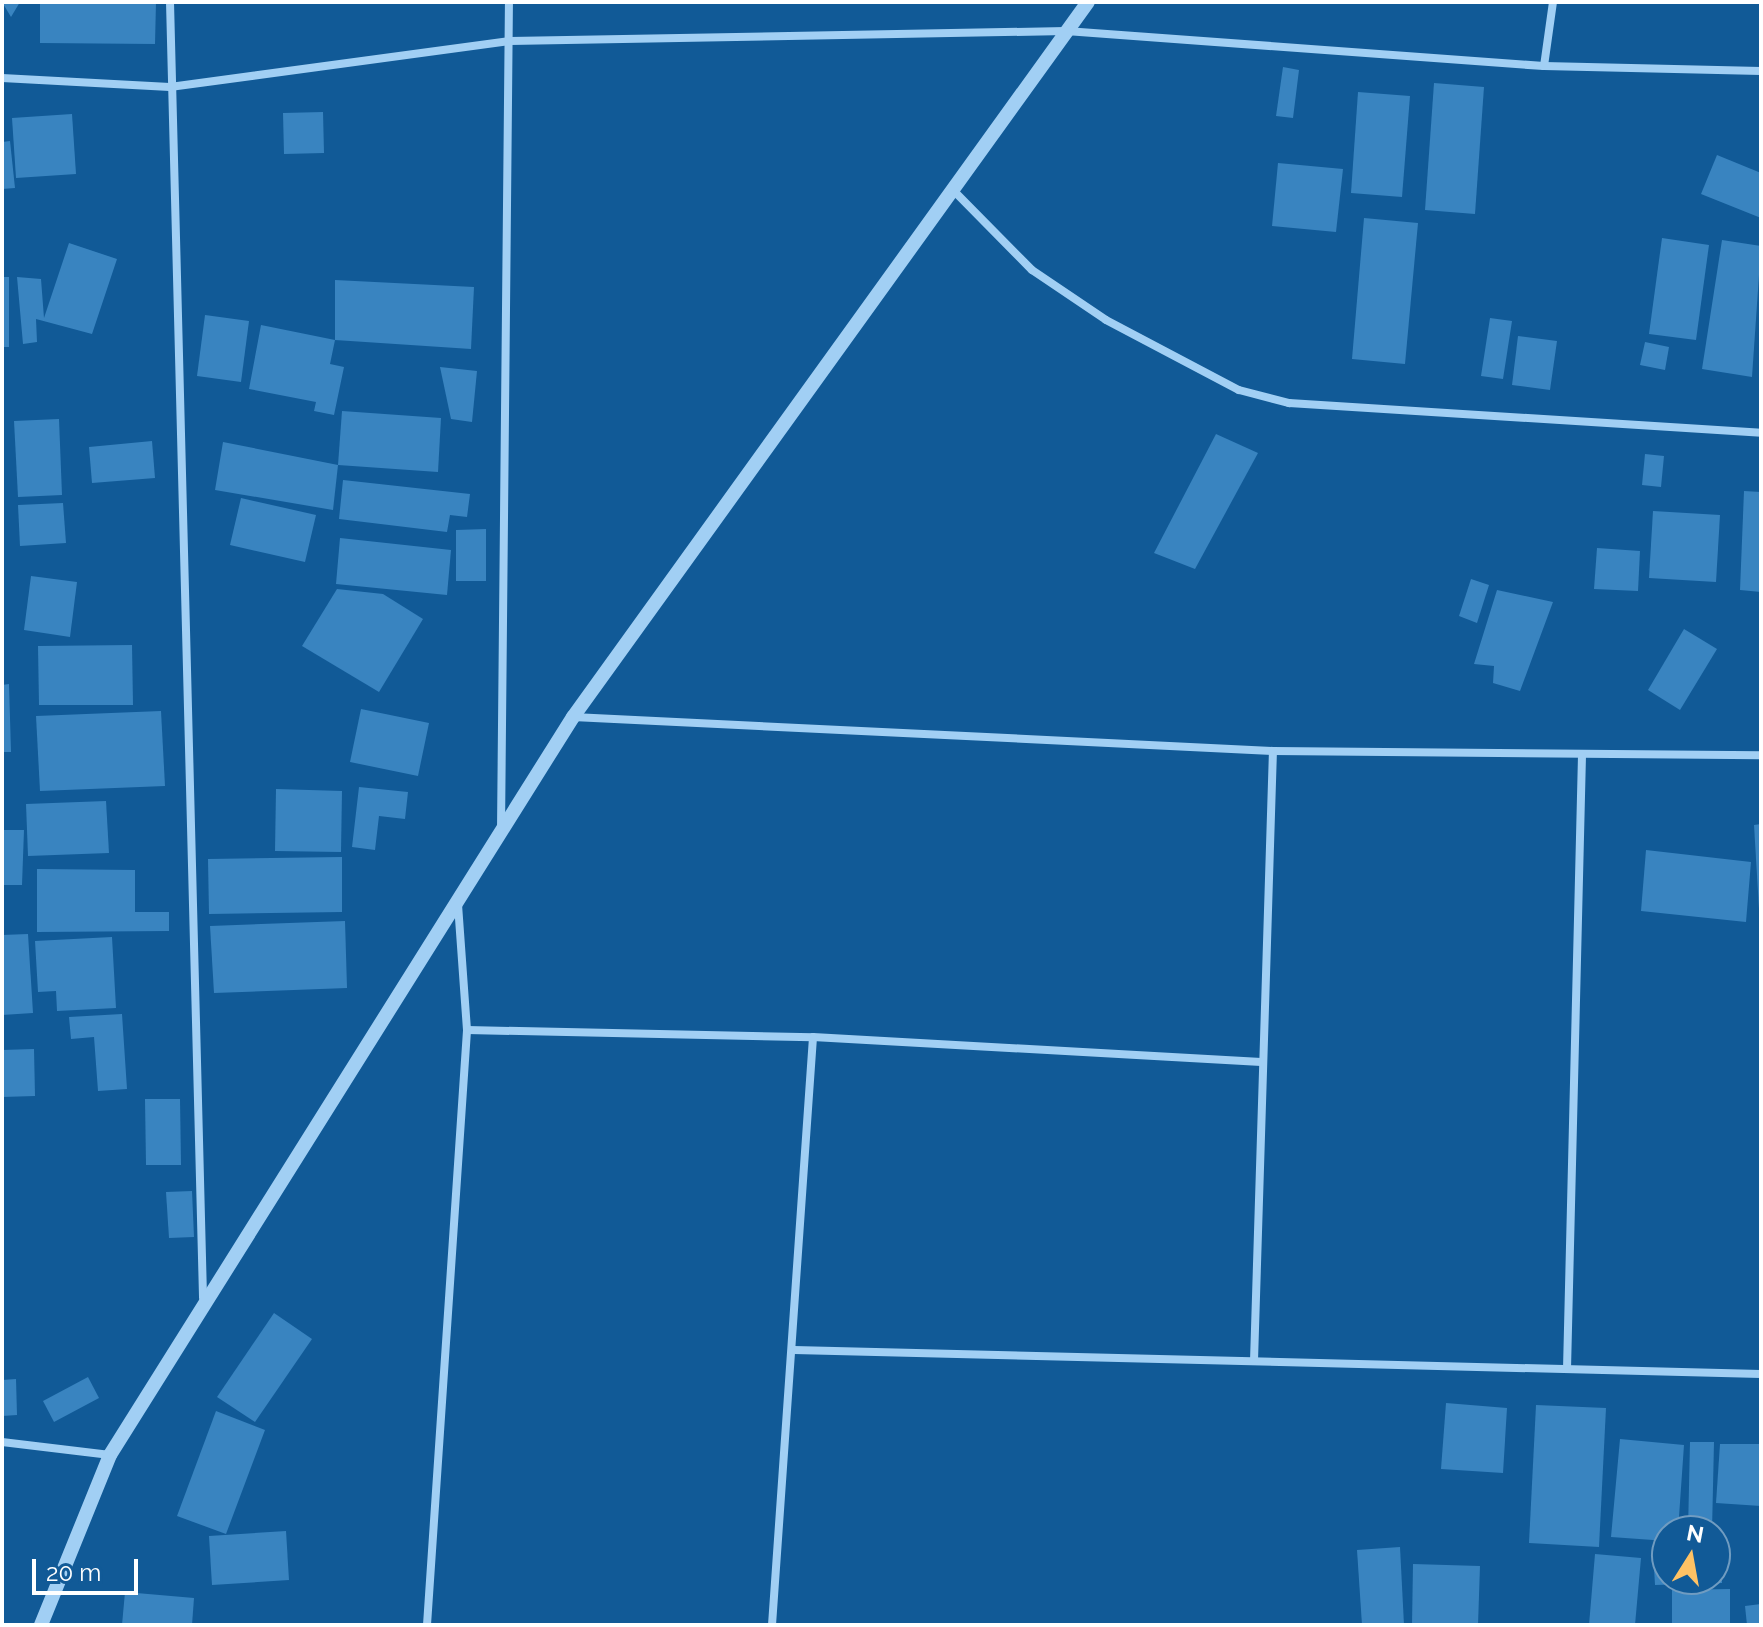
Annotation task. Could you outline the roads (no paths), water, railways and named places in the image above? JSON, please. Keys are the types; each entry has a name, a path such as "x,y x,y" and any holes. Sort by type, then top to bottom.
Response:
{"street":[{"path":"170,2 203,1298"},
{"path":"501,831 509,2"},
{"path":"41,1625 110,1455 203,1298 573,717 956,193 1088,2"},
{"path":"1544,66 1553,2"},
{"path":"2,78 170,87 510,41 1066,31 1544,66 1761,71"},
{"path":"956,193 1032,270 1183,364 1239,390 1289,403 1761,433"},
{"path":"573,717 1273,751 1582,756 1761,755"},
{"path":"1254,1361 1273,751"},
{"path":"1567,1369 1582,756"},
{"path":"427,1625 467,1030 457,899"},
{"path":"467,1030 813,1037 1261,1062"},
{"path":"772,1625 794,1350 813,1037"},
{"path":"794,1350 1761,1374"},
{"path":"2,1442 110,1455"}]}
